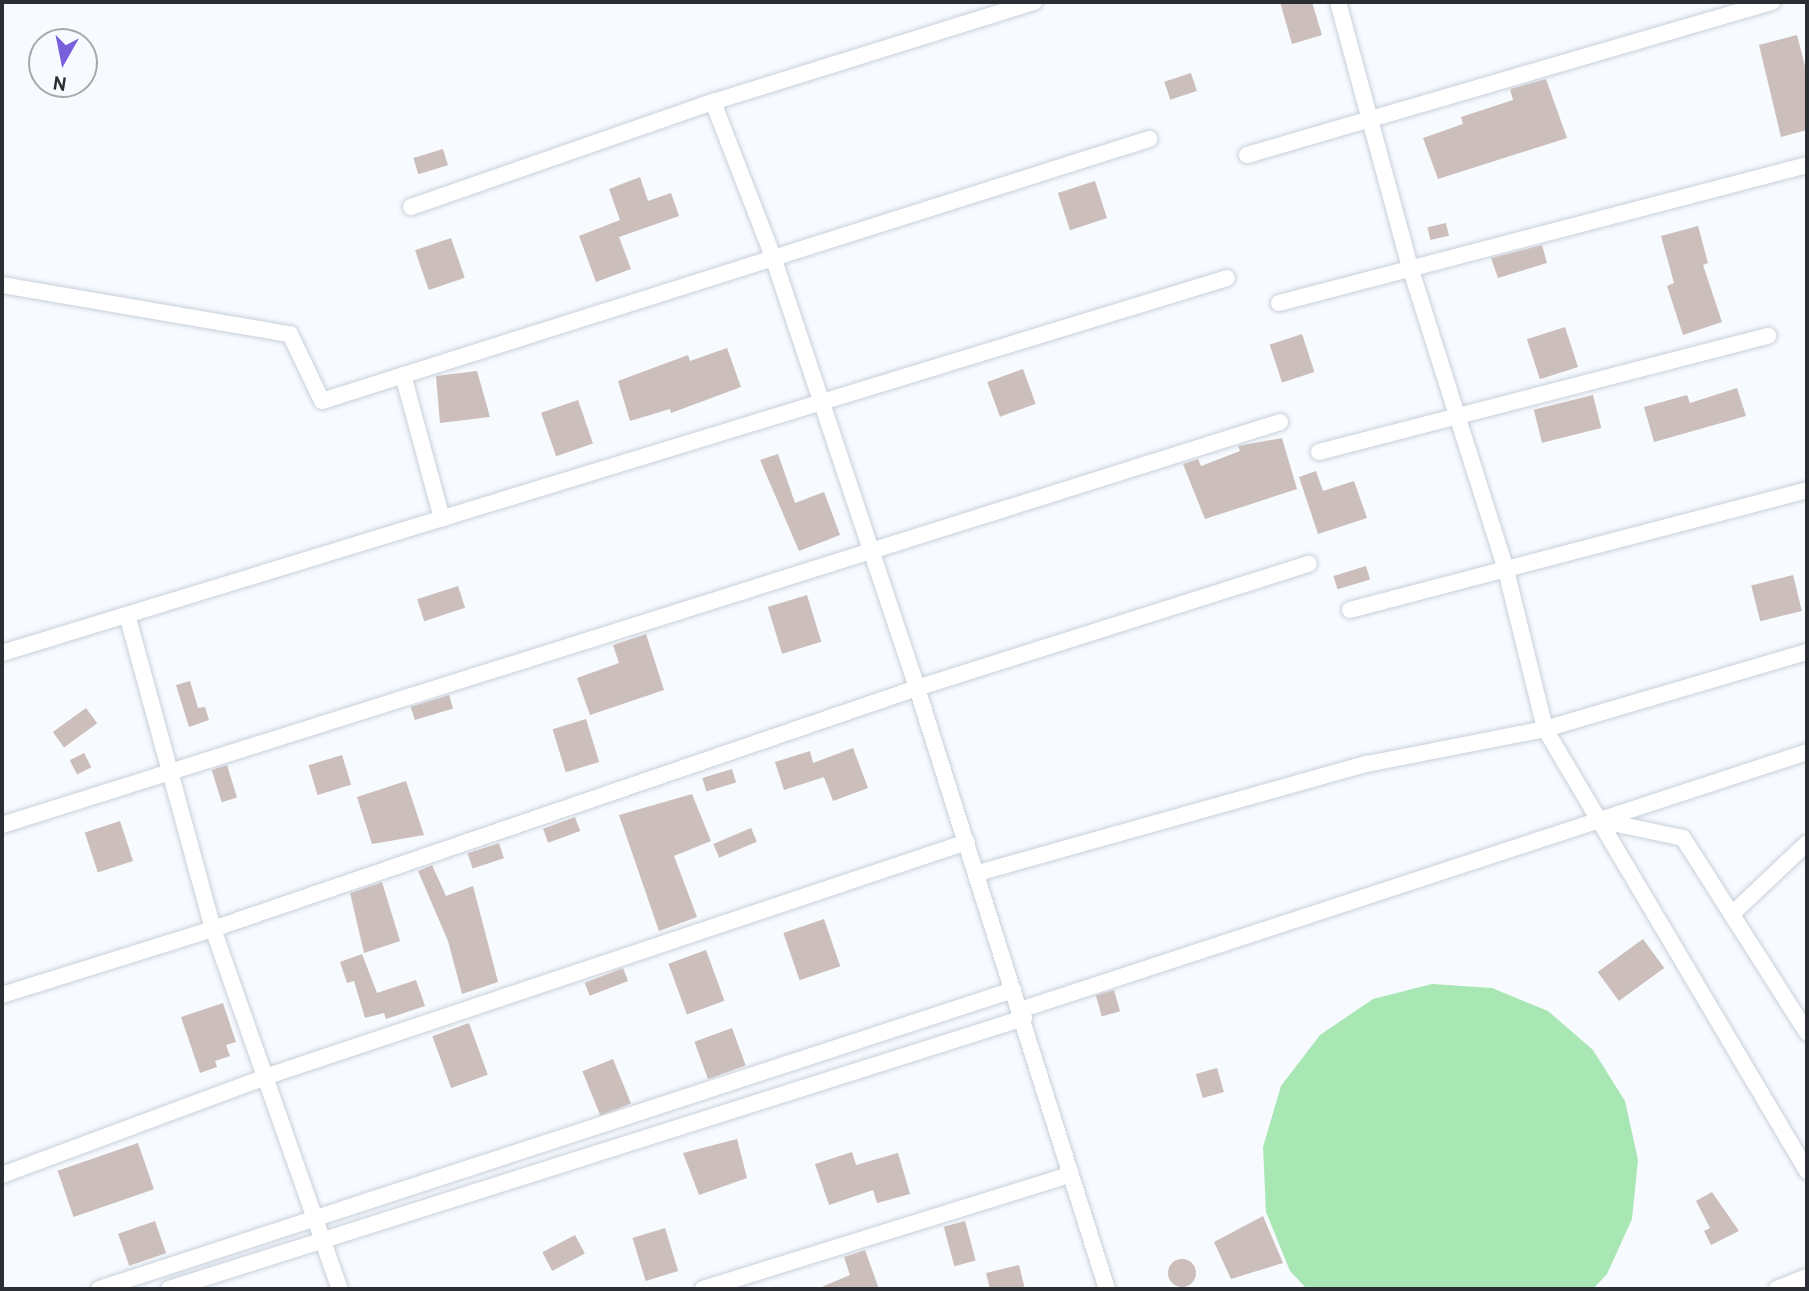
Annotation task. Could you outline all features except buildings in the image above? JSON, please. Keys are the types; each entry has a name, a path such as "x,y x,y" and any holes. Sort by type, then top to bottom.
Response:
{"street":[{"path":"411,207 713,102 1034,2"},
{"path":"1338,2 1410,267 1455,416 1506,570 1545,729 1602,821 1807,1171"},
{"path":"1247,155 1368,117 1772,2"},
{"path":"713,102 774,257 867,550 918,688 1107,1289"},
{"path":"2,285 290,334 322,401 1149,139"},
{"path":"1279,303 1807,165"},
{"path":"2,653 128,618 820,399 1227,278"},
{"path":"1319,452 1768,336"},
{"path":"403,375 442,519"},
{"path":"2,825 171,775 867,550 1280,422"},
{"path":"1350,610 1807,490"},
{"path":"2,995 213,929 918,688 1309,564"},
{"path":"128,618 213,929 268,1076 340,1289"},
{"path":"978,873 1367,764 1545,729 1807,652"},
{"path":"169,1289 1022,1014 1807,752"},
{"path":"1602,821 1683,838 1807,1033"},
{"path":"2,1175 268,1076 967,842"},
{"path":"1732,915 1807,842"},
{"path":"99,1289 1013,990"},
{"path":"703,1289 1070,1175"},
{"path":"1777,1289 1807,1277"}],"green space":[{"path":"1432,984 1492,988 1548,1011 1593,1050 1625,1101 1638,1160 1632,1219 1607,1274 1593,1289 1307,1289 1290,1271 1266,1212 1263,1147 1281,1086 1320,1035 1373,999"}]}
